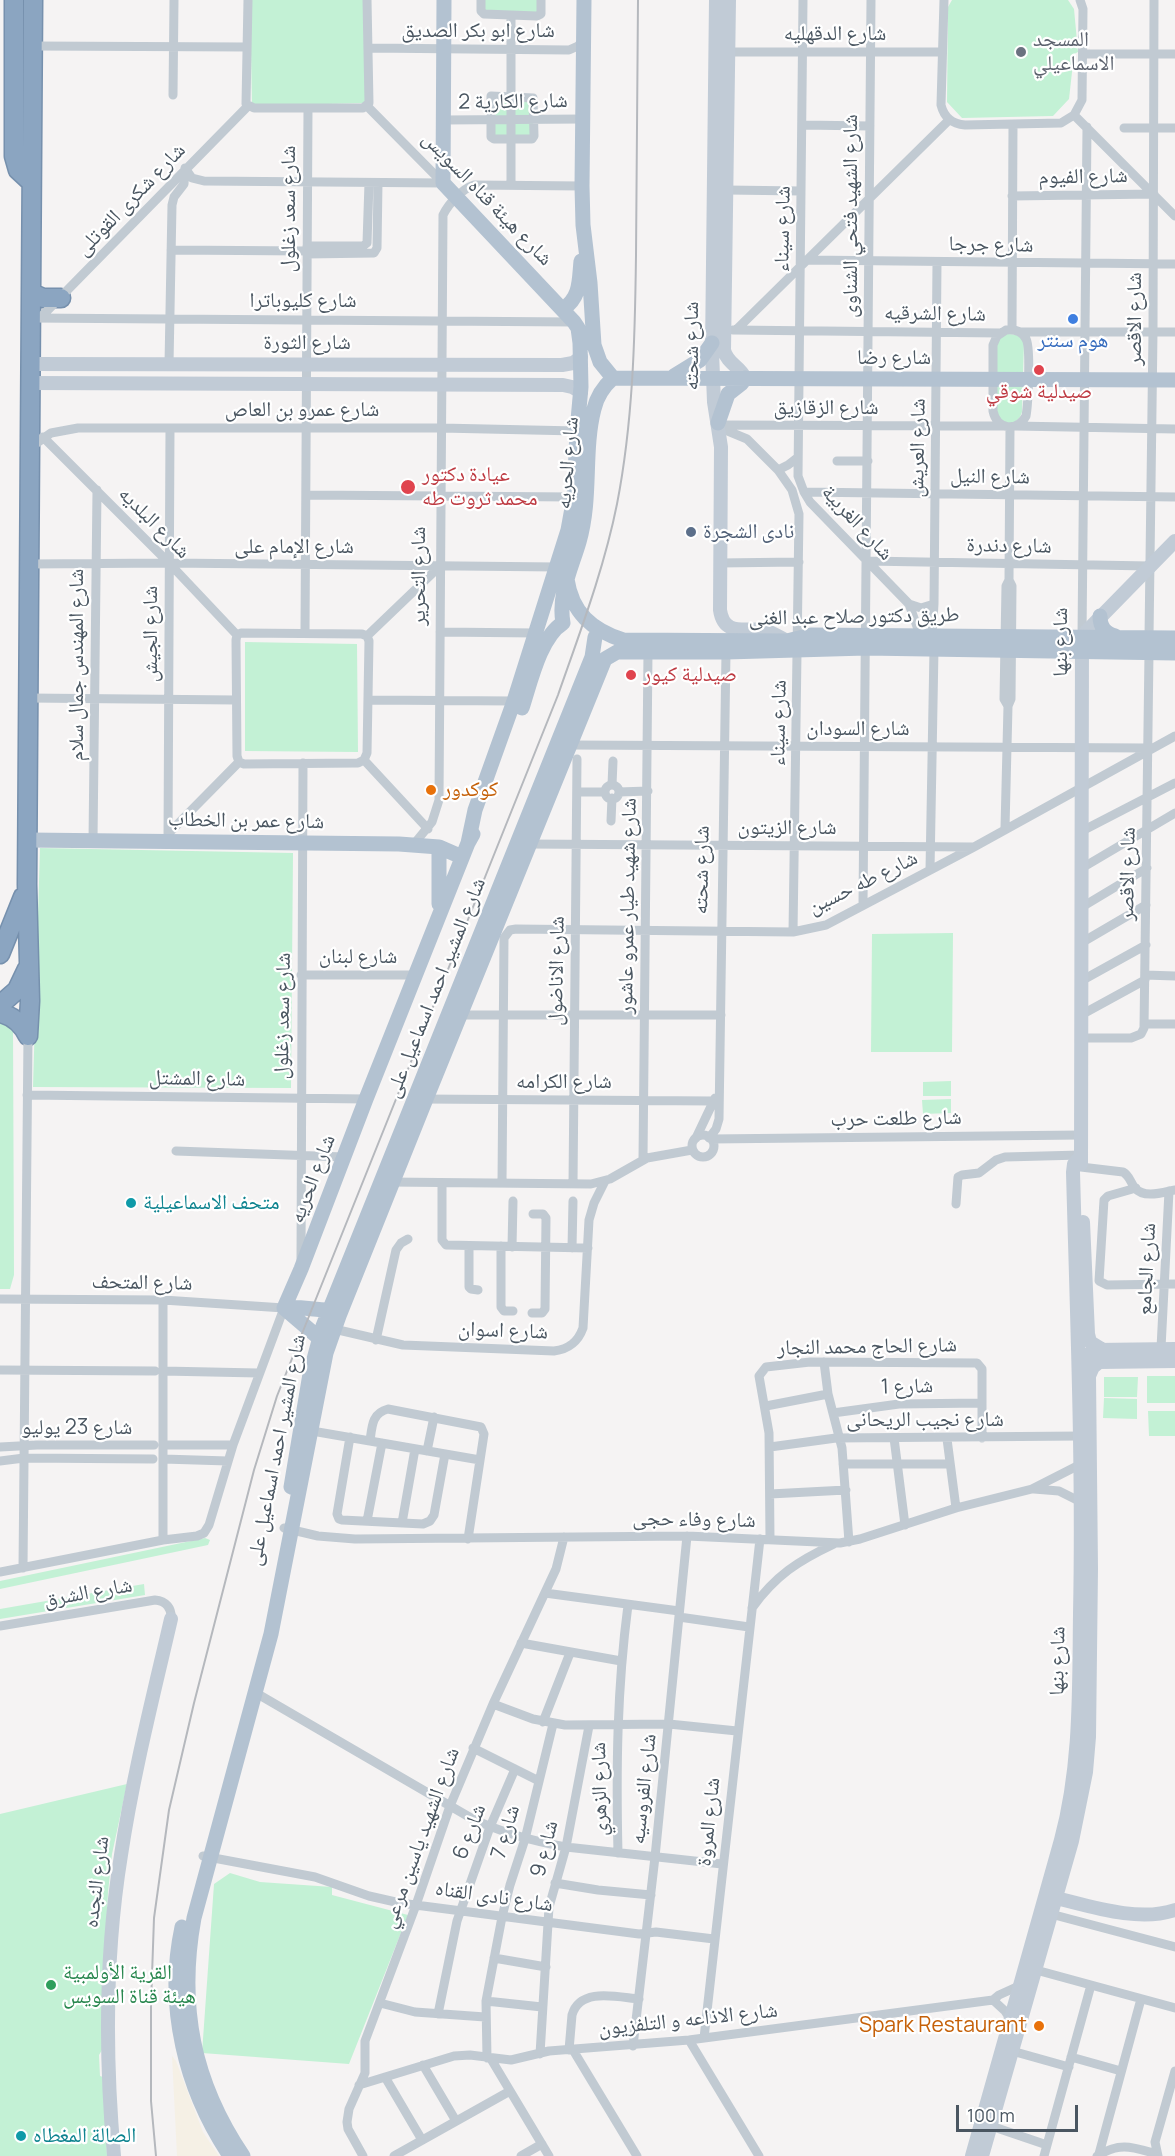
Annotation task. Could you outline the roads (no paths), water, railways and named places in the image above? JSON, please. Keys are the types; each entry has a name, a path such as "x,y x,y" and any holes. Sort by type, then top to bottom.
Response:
{"highway":[{"path":"14,0 14,156 18,170 31,182"},
{"path":"28,1036 30,1001 27,884 30,564 37,442 31,383 36,318 32,293 33,0"},
{"path":"32,293 49,299 61,298"},
{"path":"0,954 27,884"},
{"path":"0,1005 17,990 28,966"},
{"path":"0,1014 16,1020 28,1036"}],"main road":[{"path":"443,183 444,0"},
{"path":"584,0 583,225 594,345 600,362 613,378"},
{"name":"شارع شحته","path":"716,0 716,348 713,377 714,402 721,447 720,609 725,623 738,630 767,631 794,643"},
{"name":"شارع شحته","path":"716,348 730,330 727,190 729,0"},
{"name":"شارع هيئة قناه السويس","path":"443,183 574,322"},
{"path":"563,309 575,298 578,289 583,225"},
{"name":"شارع الحريه","path":"465,850 475,810 557,567 582,470 586,416 581,392 579,334 574,322"},
{"path":"673,377 716,348"},
{"name":"شارع شحته","path":"716,348 743,373 745,378"},
{"name":"شارع الثورة","path":"31,364 562,365 573,363 581,357"},
{"path":"50,363 44,374 51,383"},
{"path":"562,365 567,377 563,385"},
{"name":"شارع رضا","path":"613,378 1175,380"},
{"name":"شارع الحريه","path":"284,1308 439,913 465,850 484,812 544,644 552,632 563,623 562,597 584,523 582,470 577,431 599,394 613,378"},
{"path":"718,425 728,394 745,378"},
{"name":"شارع الثورة","path":"31,383 563,385 581,392"},
{"path":"1082,644 1100,616 1175,542"},
{"name":"طريق دكتور صلاح عبد الغنى","path":"567,579 574,604 584,619 598,630 623,640 794,643 928,640 1149,645 1175,638"},
{"path":"1100,616 1100,622 1105,631 1115,636"},
{"path":"563,623 595,637 611,641 623,640"},
{"name":"طريق دكتور صلاح عبد الغنى","path":"1082,644 1115,636 1175,653"},
{"name":"شارع المشير احمد اسماعيل على","path":"240,1736 256,1693 288,1529 312,1431 324,1364 334,1329 387,1182 592,657 595,637"},
{"name":"طريق دكتور صلاح عبد الغنى","path":"603,662 608,656 617,652 726,652 794,643"},
{"name":"شارع بنها","path":"1082,644 1081,1160 1074,1164 1073,1172 1084,1344 1079,1368 1081,1436 1086,1461 1081,1502 1086,1569"},
{"name":"شارع المشير احمد اسماعيل على","path":"454,1015 603,662"},
{"name":"شارع عمر بن الخطاب","path":"28,840 168,838 414,844 465,850"},
{"path":"439,913 440,847"},
{"name":"شارع المشير احمد اسماعيل على","path":"288,1529 310,1374 319,1338 329,1310 387,1182"},
{"path":"284,1308 296,1306 311,1310 329,1310"},
{"path":"284,1308 319,1338"},
{"path":"1084,1344 1101,1356 1175,1361"},
{"path":"1101,1356 1168,1349"},
{"path":"1079,1368 1088,1353 1096,1350 1101,1356"},
{"name":"شارع بنها","path":"982,2156 1036,1970 1066,1823 1077,1755 1086,1569 1089,1376 1101,1356"},
{"name":"شارع المشير احمد اسماعيل على","path":"243,2156 192,2083 182,2046 176,1990 180,1933 206,1857 271,1616"},
{"name":"شارع النجده","path":"114,2156 108,2025 115,1899 120,1857 136,1773 171,1618"},
{"path":"1051,1897 1131,1914 1152,1915 1174,1912"},
{"name":"شارع بنها","path":"972,2156 1021,1985 1047,1913"},
{"name":"شارع المشير احمد اسماعيل على","path":"211,2112 230,2156"}],"street":[{"path":"173,95 174,0"},
{"path":"248,0 246,102 248,106 308,109 368,106 370,100 367,0"},
{"path":"482,0 484,14 511,16 539,16 542,0"},
{"name":"شارع سيناء","path":"796,458 803,264 801,191 803,0"},
{"name":"شارع الشهيد فتحي الشناوى","path":"863,905 871,0"},
{"path":"944,0 942,105 949,120 959,125 1061,123 1074,115 1082,100 1083,9 1080,0"},
{"name":"شارع الاقصر","path":"1144,1024 1153,380 1154,0"},
{"path":"511,16 511,185"},
{"name":"شارع ابو بكر الصديق","path":"369,48 569,50 584,40"},
{"path":"33,46 247,47"},
{"name":"شارع الدقهليه","path":"729,52 942,52"},
{"path":"1083,54 1175,54"},
{"path":"491,96 533,98 534,119 532,139 492,139 490,136 491,96"},
{"name":"شارع شكرى القوتلى","path":"36,318 61,298 185,168 248,106"},
{"name":"شارع هيئة قناه السويس","path":"368,106 443,183"},
{"name":"شارع سعد زغلول","path":"305,633 308,109"},
{"path":"1074,115 1175,216"},
{"name":"شارع الكارية 2","path":"444,120 583,119"},
{"path":"730,330 803,264 949,120"},
{"path":"1000,333 993,345 994,416 997,421 1010,427 1020,424 1026,416 1028,380 1028,344 1016,331 1012,263 1013,124"},
{"path":"802,125 870,126"},
{"name":"شارع بنها","path":"1082,644 1087,127"},
{"path":"1125,128 1175,128"},
{"path":"185,168 192,178 204,181 443,183"},
{"path":"169,364 172,205 174,197 184,184 185,168"},
{"path":"171,250 307,250 363,246 367,243 374,183"},
{"path":"457,198 467,187 474,184 582,186"},
{"path":"727,190 801,191"},
{"name":"شارع الفيوم","path":"1012,196 1154,194"},
{"name":"شارع التحرير","path":"414,844 428,829 439,800 442,219 447,208 457,198"},
{"name":"شارع جرجا","path":"803,264 869,261 1175,264"},
{"name":"شارع العريش","path":"930,870 932,747 928,640 934,604 938,262"},
{"name":"شارع كليوباترا","path":"36,318 574,322"},
{"name":"شارع الشرقيه","path":"730,330 1000,333 1016,331"},
{"path":"1016,331 1175,332"},
{"name":"شارع الزقازيق","path":"718,425 1175,429"},
{"name":"شارع الغربية","path":"718,425 747,439 778,470 792,490 799,514"},
{"path":"1005,828 1008,706 1004,699 1008,643 1006,586 1009,580 1010,427"},
{"name":"شارع عمرو بن العاص","path":"37,442 69,428 441,428 577,431"},
{"name":"شارع الجيش","path":"168,838 170,428"},
{"name":"شارع البلديه","path":"37,442 97,490 170,563 237,635"},
{"path":"778,470 796,458"},
{"name":"شارع الغربية","path":"796,458 798,476 804,492 814,506 909,604 928,640"},
{"path":"837,461 868,460"},
{"name":"شارع المهندس جمال سلام","path":"93,840 97,490"},
{"name":"شارع النيل","path":"804,492 1175,497"},
{"path":"306,495 574,497"},
{"path":"799,514 805,508 814,506"},
{"name":"شارع سيناء","path":"793,932 796,747 794,643 799,562 799,514"},
{"name":"شارع دندرة","path":"867,561 1150,566"},
{"path":"719,563 799,562"},
{"name":"شارع الإمام على","path":"30,564 557,567"},
{"path":"367,636 440,566"},
{"path":"909,604 921,608 934,604"},
{"path":"440,632 536,633"},
{"path":"238,762 237,635 242,633 305,633 367,636"},
{"path":"238,762 244,764 358,763 364,760 367,753 369,641 367,636"},
{"name":"شارع شهيد طيار عمرو عاشور","path":"643,1160 648,652"},
{"name":"شارع شحته","path":"710,1139 719,1123 726,652"},
{"path":"29,698 236,700"},
{"path":"368,700 514,700"},
{"name":"شارع طه حسين","path":"503,1015 504,941 507,932 513,929 793,932 826,925 974,847 1175,736"},
{"name":"شارع السودان","path":"569,745 1148,749"},
{"name":"شارع الاناضول","path":"573,1184 577,759"},
{"path":"364,760 428,829"},
{"path":"611,821 613,761"},
{"path":"168,838 238,762"},
{"name":"شارع سعد زغلول","path":"301,1269 303,763"},
{"path":"1082,831 1175,783"},
{"path":"577,792 648,791"},
{"path":"1082,868 1175,813"},
{"name":"شارع الزيتون","path":"528,844 974,847"},
{"path":"1082,907 1147,868"},
{"path":"1082,943 1146,905"},
{"path":"1081,981 1146,945"},
{"name":"شارع لبنان","path":"301,975 415,975"},
{"path":"1081,1015 1145,977 1175,976"},
{"path":"454,1015 721,1015"},
{"path":"502,1183 503,1015"},
{"path":"1081,1038 1135,1038 1141,1034 1144,1024 1175,1024"},
{"path":"23,1568 28,1036"},
{"name":"شارع شحته","path":"696,1138 720,1087"},
{"name":"شارع المشتل","path":"27,1095 366,1099"},
{"name":"شارع الكرامه","path":"420,1099 713,1101"},
{"name":"شارع طلعت حرب","path":"710,1139 1081,1135"},
{"path":"703,1136 710,1139 713,1149 707,1156 697,1156 692,1150 696,1138 703,1136"},
{"path":"387,1182 591,1184 605,1181 643,1160 692,1150"},
{"path":"176,1151 344,1157"},
{"path":"956,1204 958,1177 962,1174 979,1173 1002,1157 1081,1160 1123,1172 1128,1175 1136,1188 1145,1194 1172,1191"},
{"name":"شارع اسوان","path":"334,1329 410,1346 554,1351 567,1348 578,1340 583,1328 591,1211 605,1181"},
{"path":"442,1182 442,1242 446,1245 588,1248"},
{"path":"1136,1188 1112,1195 1104,1200 1099,1281 1107,1285 1175,1284"},
{"name":"شارع الجامع","path":"1168,1349 1164,1284 1171,1234 1172,1191"},
{"path":"512,1247 513,1201"},
{"path":"572,1248 573,1201"},
{"path":"532,1313 542,1312 545,1309 545,1216 533,1214"},
{"path":"376,1340 396,1250 408,1239"},
{"path":"469,1246 469,1287 478,1290"},
{"path":"501,1246 501,1307 504,1311 513,1311"},
{"name":"شارع المتحف","path":"0,1299 163,1300 284,1308"},
{"path":"0,1572 163,1540 158,1445 163,1300"},
{"name":"شارع الحريه","path":"163,1540 204,1533 258,1373 284,1308"},
{"path":"824,1362 828,1394 840,1438 849,1542"},
{"name":"شارع الحاج محمد النجار","path":"759,1379 765,1367 824,1362 977,1363 982,1369 982,1438"},
{"path":"0,1370 258,1373"},
{"name":"شارع المروة","path":"704,2038 751,1610 765,1539 770,1494 770,1448 759,1379"},
{"path":"765,1406 828,1394"},
{"name":"شارع 1","path":"833,1413 899,1404 982,1403"},
{"path":"370,1441 373,1419 381,1411 392,1410 481,1427 484,1434 468,1539"},
{"path":"427,1451 434,1417"},
{"path":"312,1431 480,1460"},
{"name":"شارع نجيب الريحانى","path":"770,1448 840,1438 947,1439 1081,1436"},
{"path":"350,1437 337,1516 342,1520 423,1524 430,1521 434,1517 444,1454"},
{"path":"894,1438 905,1525"},
{"path":"947,1439 956,1508"},
{"path":"367,1521 382,1443"},
{"path":"93,1445 93,1457"},
{"name":"شارع 23 يوليو","path":"0,1447 233,1445"},
{"path":"402,1523 415,1449"},
{"name":"شارع 23 يوليو","path":"0,1461 24,1458 93,1457 228,1461"},
{"name":"شارع وفاء حجى","path":"288,1529 343,1539 687,1536 836,1544 849,1542 956,1508 1032,1489 1086,1461"},
{"path":"843,1464 950,1464"},
{"path":"1032,1489 1059,1491 1081,1502"},
{"path":"770,1494 846,1490"},
{"name":"شارع الفروسيه","path":"633,2046 647,1933 687,1536"},
{"name":"شارع الشهيد ياسين مرعي","path":"363,2156 348,2129 347,2122 349,2109 366,2068 365,2041 450,1806 473,1748 556,1569 564,1538"},
{"path":"751,1610 764,1591 787,1570 836,1544"},
{"path":"545,1593 628,1605 749,1627"},
{"name":"شارع الشرق","path":"0,1626 155,1600 168,1606 171,1618"},
{"name":"شارع الزهري","path":"618,1853 617,1725 621,1661 628,1605"},
{"path":"521,1643 621,1661"},
{"name":"شارع 7","path":"489,2058 485,2017 486,2001 502,1917 539,1781 548,1723 570,1653"},
{"path":"256,1693 490,1827 525,1839 566,1847 722,1864"},
{"path":"493,1704 548,1723 589,1726 669,1724 737,1731"},
{"name":"شارع 9","path":"540,2054 551,1899 566,1847 589,1726"},
{"path":"473,1748 539,1781"},
{"name":"شارع 6","path":"438,2014 451,1943 460,1910 490,1827 515,1769"},
{"name":"شارع نادى القناه","path":"206,1857 315,1877 384,1900 639,1934 656,1932 714,1939"},
{"path":"555,1883 598,1890 651,1894"},
{"path":"1047,1913 1175,1947"},
{"path":"494,1958 546,1967"},
{"path":"1036,1970 1175,2008"},
{"name":"شارع الاذاعه و التلفزيون","path":"359,2085 454,2056 511,2060 571,2050 689,2040 993,2000 1021,1985"},
{"path":"1044,2156 1091,1985"},
{"path":"637,2156 571,2050 572,2014 581,2000 592,1996 639,1999"},
{"path":"1098,2155 1141,1999"},
{"path":"993,2000 1011,2020"},
{"path":"486,2001 542,2007"},
{"path":"380,2003 406,2011 485,2017"},
{"path":"689,2040 759,2156"},
{"path":"1012,2051 1069,2067"},
{"path":"1071,2057 1121,2071"},
{"path":"489,2058 549,2156"},
{"path":"423,2065 456,2121"},
{"path":"1098,2155 1114,2147 1124,2146 1158,2155 1155,2142 1175,2071"},
{"path":"385,2077 422,2140"},
{"path":"394,2156 510,2091"},
{"path":"1164,2111 1175,2104"},
{"path":"991,2126 1047,2145"},
{"path":"521,2156 542,2144"}],"railway":[{"path":"156,2156 151,2101 154,1918 169,1810 254,1470 277,1396 558,695 591,600 612,528 627,442 634,349 638,0"}],"place":[{"name":"المسجد الاسماعيلي","path":"1021,52"},
{"name":"هوم سنتر","path":"1073,319"},
{"name":"صيدلية شوقي","path":"1039,370"},
{"name":"عيادة دكتور محمد ثروت طه","path":"408,487"},
{"name":"نادى الشجرة","path":"691,532"},
{"name":"صيدلية كيور","path":"631,675"},
{"name":"كوكدور","path":"431,790"},
{"name":"متحف الاسماعيلية","path":"131,1203"},
{"name":"القرية الأولمبية هيئة قناة السويس","path":"51,1985"},
{"name":"Spark Restaurant","path":"1039,2026"},
{"name":"الصالة المغطاه","path":"21,2136"}]}
